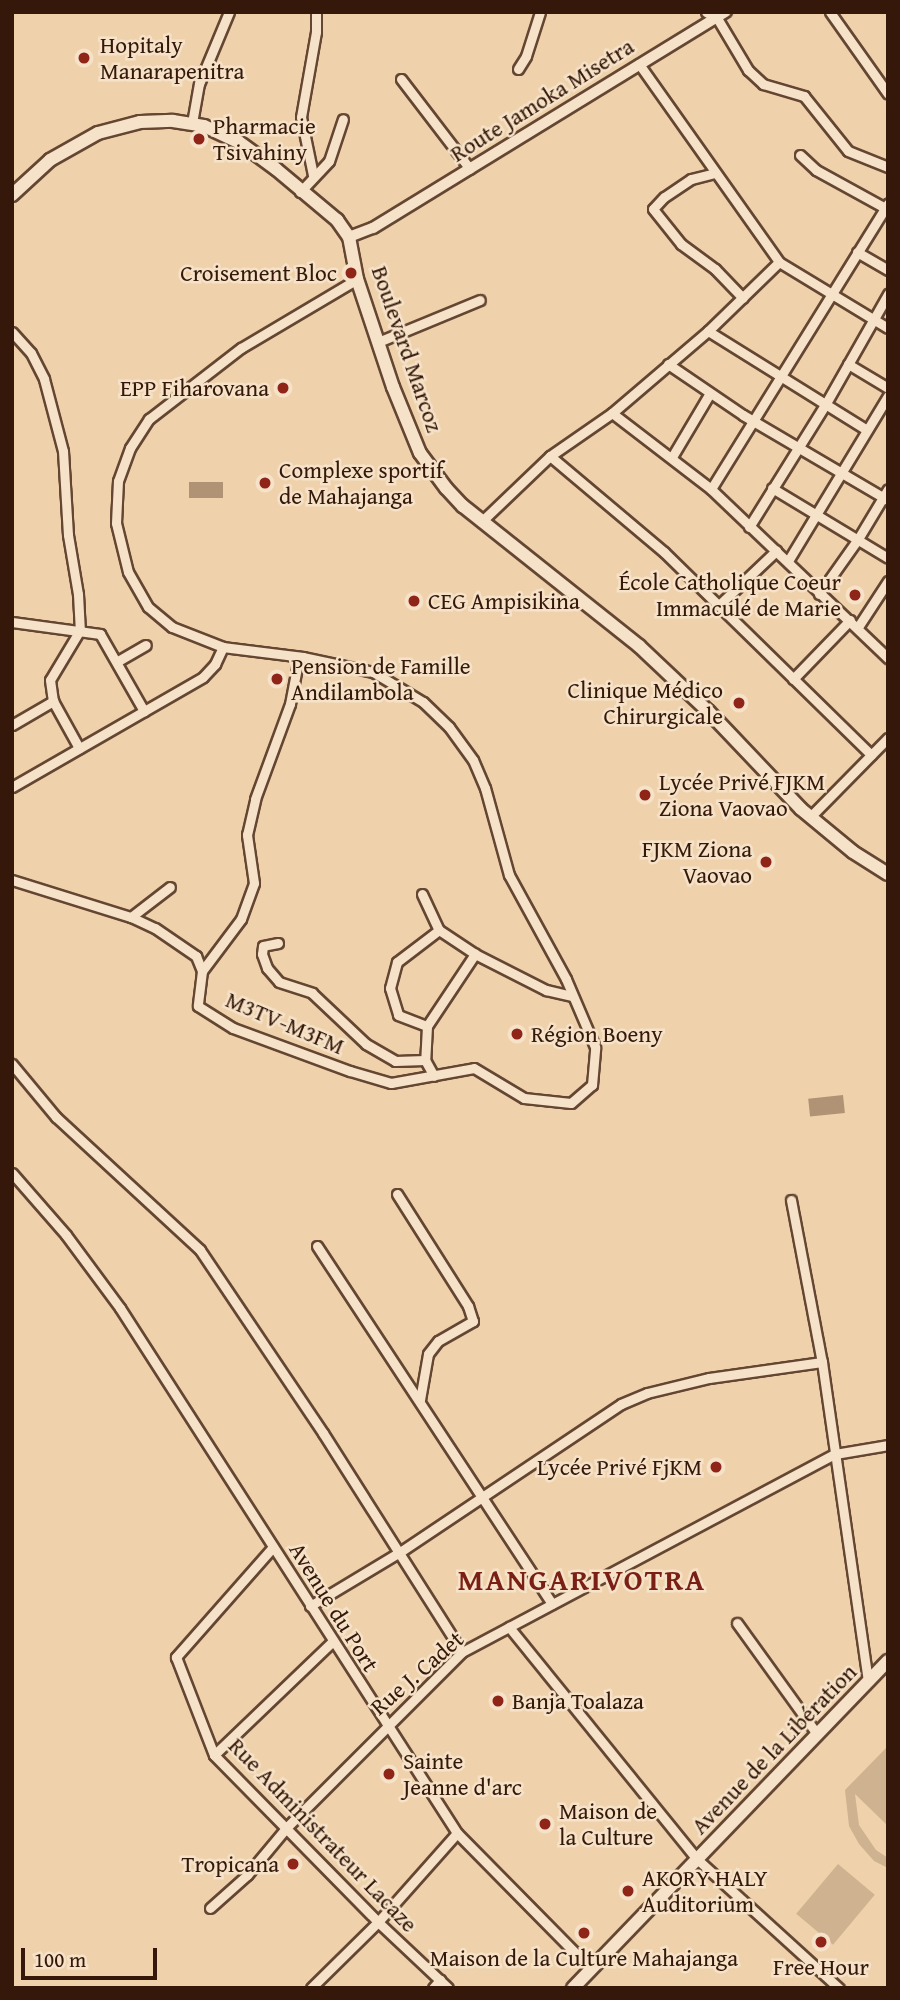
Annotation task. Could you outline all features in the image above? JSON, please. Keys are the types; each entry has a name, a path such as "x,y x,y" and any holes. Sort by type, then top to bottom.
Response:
{"main road":[{"path":"12,195 50,160 98,133 140,122 192,123 239,142 337,220 349,237"},
{"name":"Boulevard Marcoz","path":"349,237 357,279 420,453 446,488 482,522 639,646 708,711 810,817 853,852 888,874"},
{"name":"Avenue de la Libération","path":"573,1988 888,1661"}],"street":[{"path":"192,123 199,84 229,12"},
{"path":"313,175 301,117 316,32 316,12"},
{"path":"518,69 526,56 540,12"},
{"path":"830,12 888,94"},
{"path":"717,14 748,70 763,84 804,96 848,151 888,167"},
{"name":"Route Jamoka Misetra","path":"349,237 380,224 717,14"},
{"path":"639,64 779,262 888,328"},
{"path":"401,79 470,169"},
{"path":"300,192 313,175 329,161 343,119"},
{"path":"711,489 886,207 816,170 800,155"},
{"path":"715,173 691,178 664,197 653,209 681,244 715,269 743,298"},
{"path":"857,252 888,270"},
{"path":"482,522 550,457 612,414 708,331 779,262"},
{"path":"357,279 241,348 149,419 130,448 118,481 116,523 128,572 148,607 172,627 223,647 299,657 373,672 423,702 460,738 485,788 509,875 572,996"},
{"path":"749,527 796,447 825,405 888,294"},
{"path":"379,342 480,300"},
{"path":"708,331 867,430"},
{"path":"12,332 31,353 44,379 63,451 68,535 78,594 80,630 50,680 53,701 79,747"},
{"path":"668,364 796,447 841,474 886,495 818,594"},
{"path":"848,364 888,388"},
{"path":"672,457 710,393"},
{"path":"788,561 888,396"},
{"path":"612,414 711,489 888,658"},
{"path":"550,457 664,552 871,755"},
{"path":"772,488 888,558"},
{"path":"719,605 776,551"},
{"path":"793,679 854,624 888,582"},
{"path":"12,622 100,634 118,661 144,711"},
{"path":"118,661 146,645"},
{"path":"12,787 204,677 215,664 223,647"},
{"path":"202,971 241,919 254,883 247,835 256,799 290,704 299,657"},
{"path":"12,725 53,701"},
{"path":"810,817 888,738"},
{"name":"M3TV-M3FM","path":"12,880 131,917 155,928 196,956 202,971 198,1006 233,1028 391,1083 474,1068 524,1097 571,1103 593,1085 595,1047 572,996"},
{"path":"131,917 170,887"},
{"path":"422,894 439,930 475,954 546,990 572,996"},
{"path":"427,1026 398,1016 393,1004 391,976 397,962 439,930"},
{"path":"278,943 264,946 262,954 279,982 312,993 366,1044 395,1061 425,1060"},
{"path":"434,1076 425,1060 427,1026 475,954"},
{"path":"12,1063 56,1117 200,1250 400,1552 462,1652"},
{"name":"Avenue du Port","path":"12,1173 66,1235 120,1308 457,1833 591,1969"},
{"path":"397,1194 468,1306 472,1321 438,1341 428,1354 420,1400"},
{"path":"790,1200 822,1362 868,1681"},
{"path":"317,1246 551,1604"},
{"path":"310,1606 400,1552 621,1404 647,1393 709,1378 822,1362"},
{"name":"Rue J. Cadet","path":"210,1908 247,1875 286,1828 386,1725 462,1652 835,1454 888,1446"},
{"name":"Rue Administrateur Lacaze","path":"273,1547 176,1657 214,1755 378,1922 448,1988"},
{"path":"737,1623 817,1734"},
{"path":"509,1627 697,1859 839,1988"},
{"path":"214,1755 332,1642"},
{"path":"311,1988 378,1922 457,1833"},
{"path":"433,1988 440,1980"}],"shaded area":[{"path":"189,482 223,482 223,498 189,498"},
{"path":"843,1095 845,1113 810,1117 808,1099"},
{"path":"888,1746 888,1826 855,1794 859,1825 876,1850 888,1858 888,1868 874,1861 859,1844 849,1826 845,1790"},
{"path":"838,1864 875,1895 833,1945 796,1914"}],"place":[{"name":"Hopitaly Manarapenitra","path":"84,58"},
{"name":"Pharmacie Tsivahiny","path":"199,139"},
{"name":"Croisement Bloc","path":"351,273"},
{"name":"EPP Fiharovana","path":"283,388"},
{"name":"Complexe sportif de Mahajanga","path":"265,483"},
{"name":"École Catholique Coeur Immaculé de Marie","path":"855,595"},
{"name":"CEG Ampisikina","path":"414,601"},
{"name":"Pension de Famille Andilambola","path":"277,679"},
{"name":"Clinique Médico Chirurgicale","path":"739,703"},
{"name":"Lycée Privé FJKM Ziona Vaovao","path":"645,795"},
{"name":"FJKM Ziona Vaovao","path":"766,862"},
{"name":"Région Boeny","path":"517,1034"},
{"name":"Lycée Privé FjKM","path":"716,1467"},
{"name":"Banja Toalaza","path":"498,1701"},
{"name":"Sainte Jeanne d'arc","path":"389,1774"},
{"name":"Maison de la Culture","path":"545,1824"},
{"name":"Tropicana","path":"293,1864"},
{"name":"AKORY HALY Auditorium","path":"628,1891"},
{"name":"Maison de la Culture Mahajanga","path":"584,1933"},
{"name":"Free Hour","path":"821,1942"}],"district":[{"name":"MANGARIVOTRA","path":"582,1579"}]}
